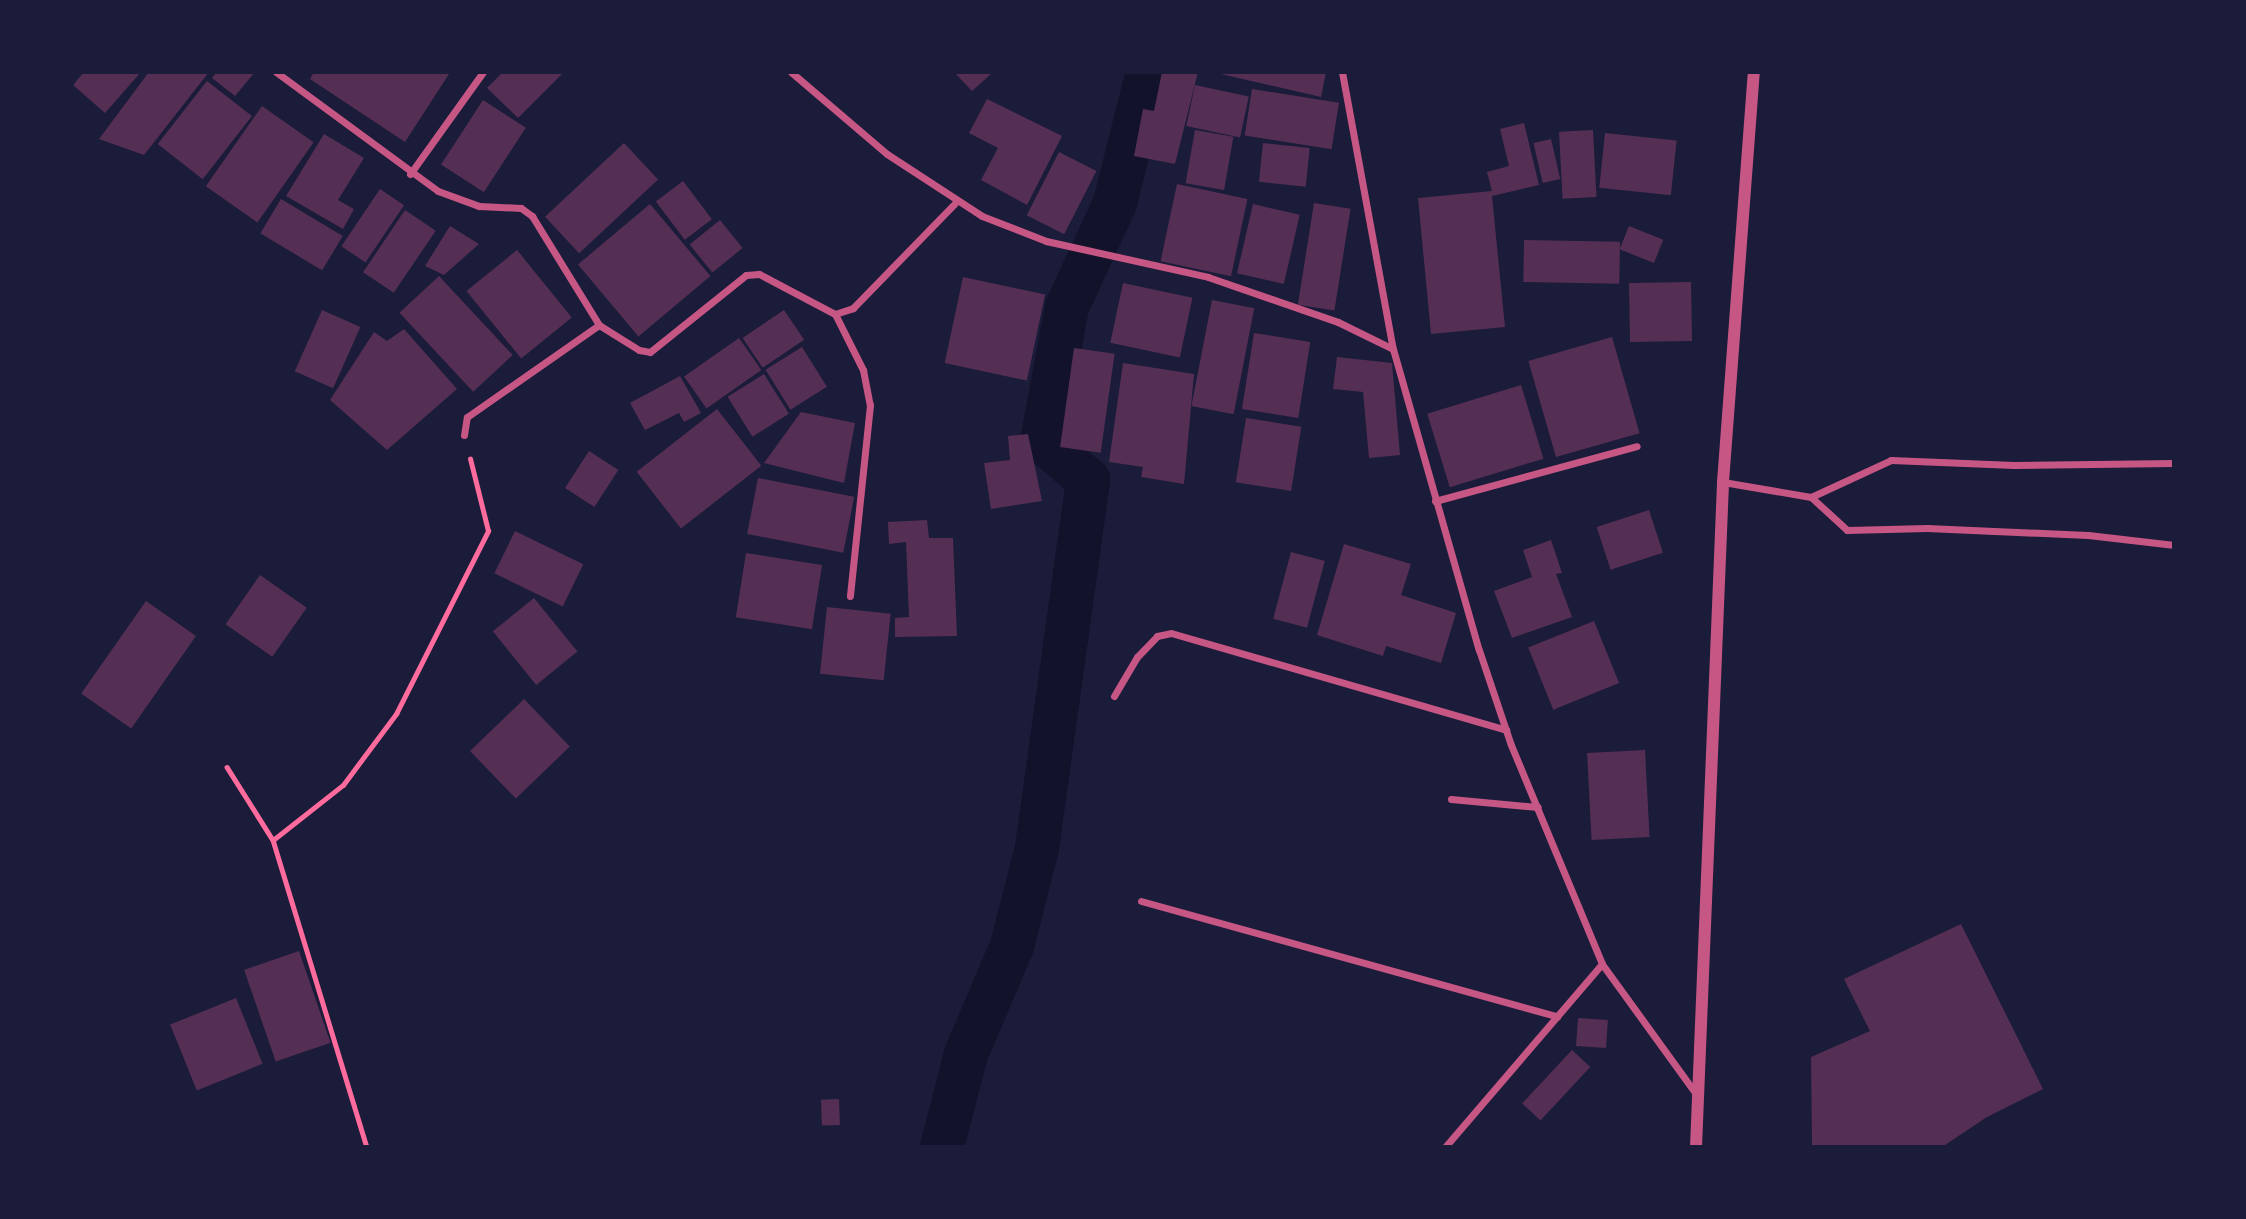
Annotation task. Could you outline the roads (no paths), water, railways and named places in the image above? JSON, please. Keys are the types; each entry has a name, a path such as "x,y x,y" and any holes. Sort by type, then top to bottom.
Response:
{"street":[{"path":"276,72 410,174 439,191 479,206 508,205 531,216 599,325 650,352 731,282 759,274 835,314 863,370 870,405 850,596"},
{"path":"410,174 482,72"},
{"path":"792,72 887,154 955,203 1046,241 1208,277 1288,303 1393,349"},
{"path":"1342,72 1393,349 1435,501 1506,730 1602,964 1699,1099"},
{"path":"1696,1147 1723,482 1754,72"},
{"path":"835,314 853,308 955,203"},
{"path":"464,435 467,417 599,325"},
{"path":"1435,501 1637,446"},
{"path":"1811,497 1891,460 2014,466 2174,463"},
{"path":"1723,482 1811,497 1847,530 1927,528 2088,534 2174,545"},
{"path":"1115,696 1137,657 1157,636 1171,633 1506,730"},
{"path":"1451,799 1538,807"},
{"path":"1141,901 1557,1016"},
{"path":"1445,1147 1602,964"}],"waterway":[{"path":"942,1147 966,1054 1012,946 1037,848 1088,480 1042,441 1067,307 1115,203 1148,72"}]}
